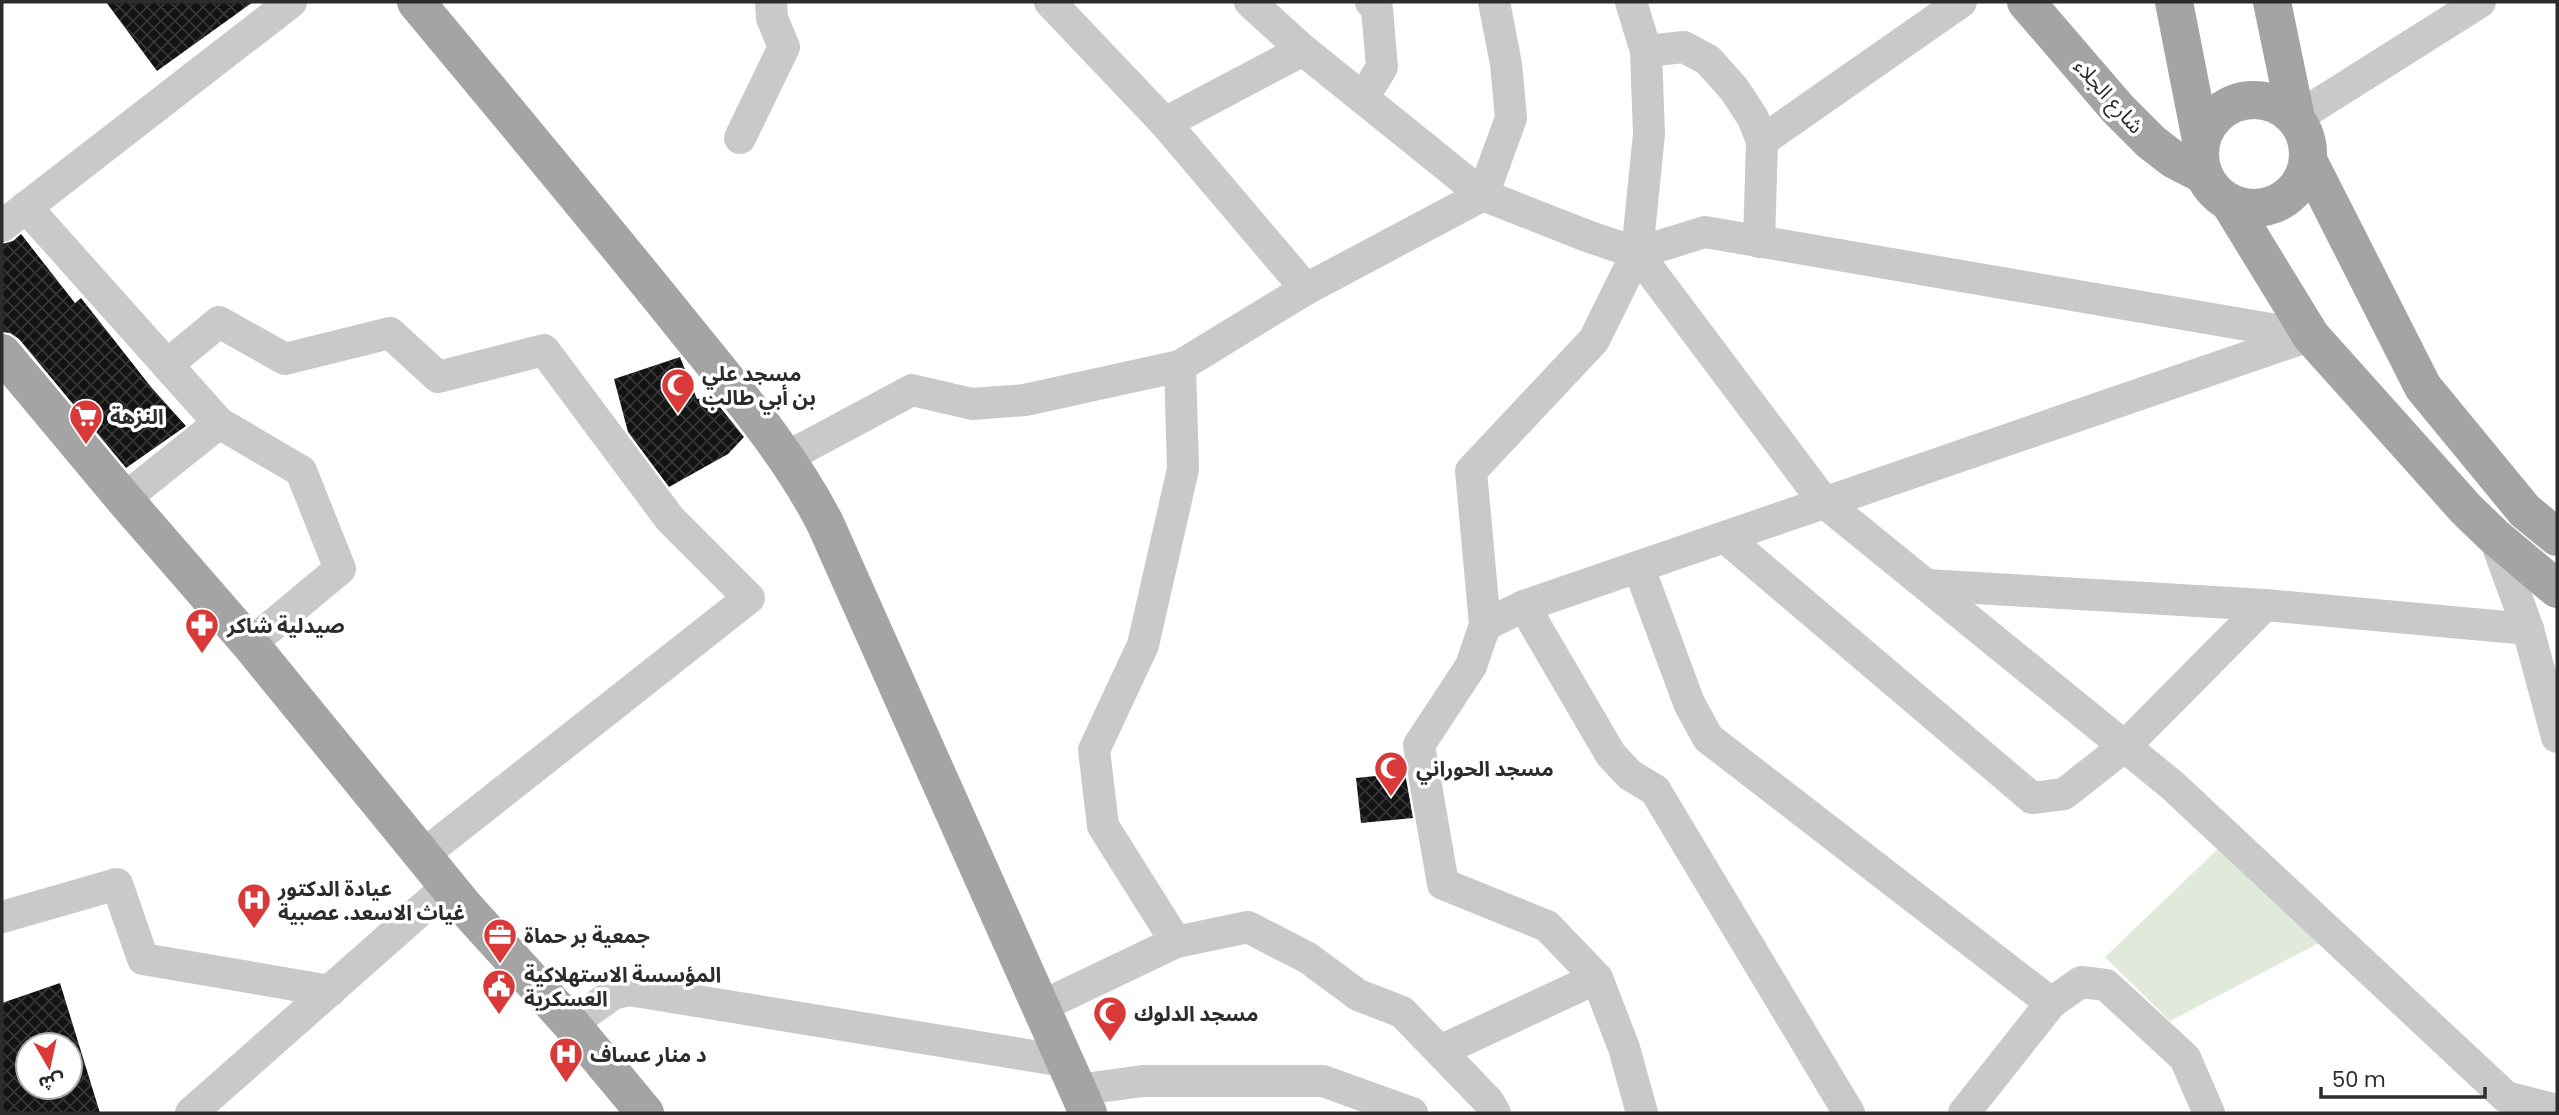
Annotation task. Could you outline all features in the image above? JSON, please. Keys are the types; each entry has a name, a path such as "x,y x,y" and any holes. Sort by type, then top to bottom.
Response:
{"main road":[{"path":"416,2 616,242 787,457 809,491 1076,1088"},
{"name":"شارع الجلاء","path":"2026,2 2151,142 2173,159 2211,172"},
{"path":"2175,2 2211,172 2311,336 2466,509 2557,589"},
{"path":"2272,2 2296,118"},
{"path":"2250,99 2283,107 2296,118 2309,146 2303,179 2293,193 2279,203 2262,208 2245,208 2211,172 2208,124 2234,103 2250,99"},
{"path":"2308,162 2423,387 2525,511 2557,537"},
{"path":"2,353 250,644 449,886 571,1024 645,1113"}],"street":[{"path":"250,644 340,569 301,471 219,423 167,366 14,217 291,2"},
{"path":"740,138 784,47 772,18 771,2"},
{"path":"1050,2 1165,123 1306,289"},
{"path":"1250,2 1303,50 1483,195 1637,253 1824,502 2172,785 2506,1097 2557,1110"},
{"path":"1363,98 1382,67 1377,9 1371,2"},
{"path":"1472,2 1506,64"},
{"path":"787,457 912,390 972,404 1025,400 1181,366 1306,289 1483,195 1511,118 1506,64 1494,2"},
{"path":"1631,2 1646,51 1649,134 1637,253 1594,340 1471,471 1485,625 1471,666 1419,746 1443,884 1547,926 1597,978 1624,1048 1642,1113"},
{"path":"1762,141 1961,2"},
{"path":"2296,118 2480,2"},
{"path":"1646,51 1684,47 1708,61 1734,89 1753,118 1762,141 1759,242"},
{"path":"1165,123 1303,50"},
{"path":"1637,253 1706,232 2311,336"},
{"path":"167,366 219,322 285,359 390,333 438,377 544,351 670,519 749,598 423,855"},
{"path":"1485,625 1524,606 2311,336"},
{"path":"1176,942 1103,826 1094,750 1143,645 1183,470 1181,366"},
{"path":"124,499 219,423"},
{"path":"2494,536 2528,629 2557,737"},
{"path":"1726,538 2032,798 2064,794 2125,746 2265,605"},
{"path":"1639,568 1689,704 1708,738 2051,1003"},
{"path":"1926,584 2265,605 2528,629"},
{"path":"1524,606 1611,755 1630,775 1655,790 1849,1113"},
{"path":"2,917 117,884 143,959 330,991"},
{"path":"191,1113 449,886"},
{"path":"1040,1007 1176,942 1248,927 1308,958 1358,995 1402,1012 1488,1101 1495,1113"},
{"path":"1440,1051 1597,978"},
{"path":"1964,1113 2051,1003 2081,982 2106,985 2185,1058 2209,1113"},
{"path":"571,1024 612,994 629,990 1076,1088 1143,1081 1324,1081 1412,1113"}],"green space":[{"path":"2222,845 2321,942 2170,1021 2105,957"}],"building":[{"path":"106,2 253,2 157,71"},
{"path":"21,234 75,303 81,298 151,387 186,426 126,468 19,339 10,333 2,332 2,244 13,241"},
{"name":"مسجد علي بن أبي طالب","path":"680,357 697,399 711,396 744,437 728,454 669,487 628,432 614,379"},
{"name":"مسجد الحوراني","path":"1405,773 1413,818 1361,823 1356,778"},
{"path":"60,983 75,1031 14,1031 14,1101 84,1101 84,1061 100,1113 2,1113 2,1003"}],"place":[{"name":"مسجد علي بن أبي طالب","path":"678,415"},
{"name":"النزهة","path":"86,446"},
{"name":"صيدلية شاكر","path":"202,655"},
{"name":"مسجد الحوراني","path":"1391,798"},
{"name":"عيادة الدكتور غياث الاسعد. عصبية","path":"254,930"},
{"name":"جمعية بر حماة","path":"500,965"},
{"name":"المؤسسة الاستهلاكية العسكرية","path":"499,1016"},
{"name":"مسجد الدلوك","path":"1110,1043"},
{"name":"د منار عساف","path":"566,1084"}]}
